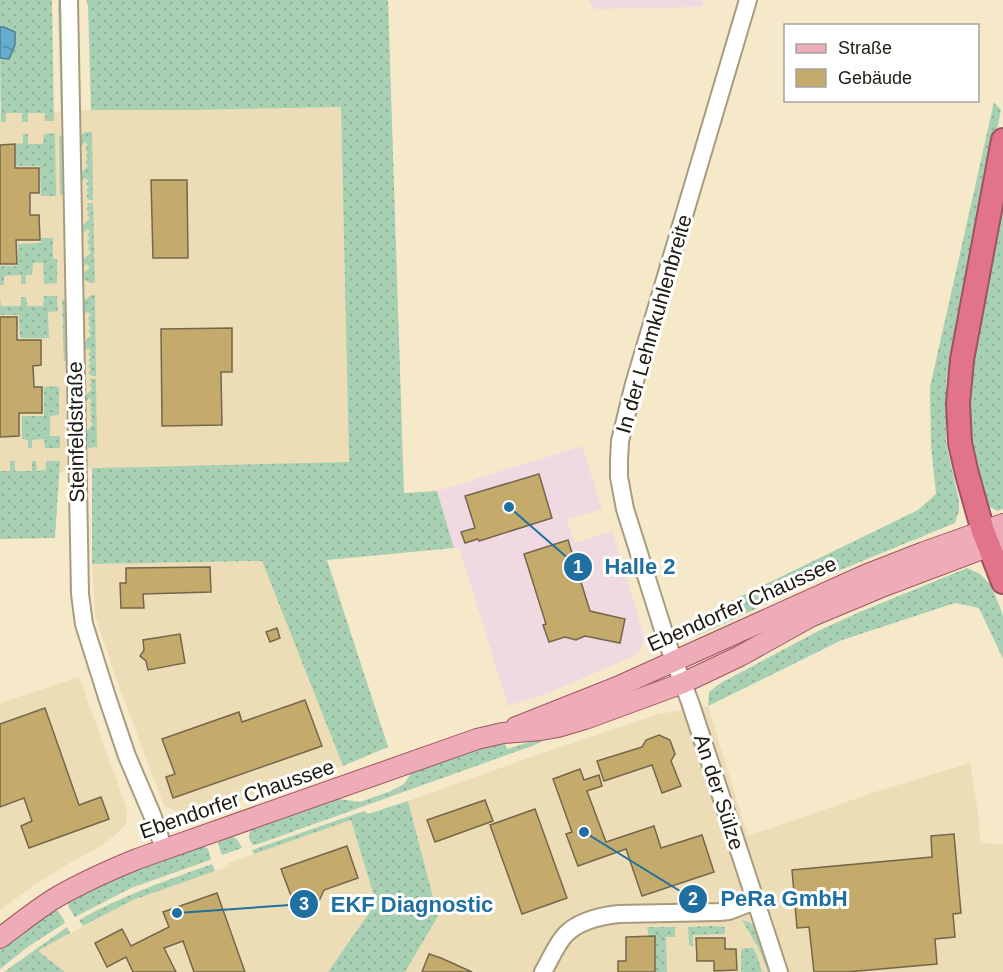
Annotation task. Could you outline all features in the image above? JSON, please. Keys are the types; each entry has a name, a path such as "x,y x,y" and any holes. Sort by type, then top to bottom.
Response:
{"highway":[{"path":"1003,140 962,360 958,403 960,443 967,474 994,536 1003,582"}],"main road":[{"name":"Ebendorfer Chaussee","path":"503,733 558,727 683,683 740,657 812,616 994,536"},
{"name":"Ebendorfer Chaussee","path":"0,938 31,914 71,889 109,871 164,849 503,733 588,699 865,575 994,536"}],"street":[{"name":"Steinfeldstraße","path":"69,0 80,594 84,624 107,697 164,849"},
{"name":"In der Lehmkuhlenbreite","path":"683,683 625,509 619,477 620,441 634,384 748,0"},
{"name":"An der Sülze","path":"683,683 779,972"},
{"path":"543,972 566,934 590,920 619,914 729,911 755,901"}],"shaded area":[{"path":"589,0 703,0 703,7 594,9"},
{"path":"341,107 349,463 92,468 60,472 0,474 0,113"},
{"path":"582,446 602,509 567,520 575,543 612,531 645,638 638,654 551,692 508,706 459,547 454,548 437,491"},
{"path":"262,561 343,766 220,808 183,814 164,806 113,670 95,615 92,564"},
{"path":"79,677 127,809 126,824 98,848 33,886 0,910 0,703"},
{"path":"708,706 748,836 878,791 970,763 979,819 980,843 1003,844 1003,972 405,972 438,915 408,801 658,714"},
{"path":"351,820 376,903 328,972 65,972 38,951 133,900 229,866 228,863"}],"green space":[{"path":"0,0 52,0 54,121 45,121 45,113 28,113 28,122 22,122 22,113 6,113 6,122 1,122 0,58 9,59 4,27 0,27"},
{"path":"58,0 63,0 66,116 61,118"},
{"path":"86,0 388,0 404,493 437,491 454,548 327,560 388,747 343,766 262,561 92,564 92,468 349,462 341,107 91,110"},
{"path":"994,102 1001,110 946,382 946,442 959,501 955,523 833,573 699,635 682,625 918,510 936,494 931,446 930,387"},
{"path":"85,132 92,132 93,200 89,200 86,196 89,193 86,190 89,187 86,184 89,181 85,178 79,185 79,175 88,166 85,162 88,159 85,155 88,153 85,149 88,145 85,142 79,148 79,137"},
{"path":"55,133 56,196 41,196 40,166 16,166 16,144 23,143 23,134 28,134 28,144 43,144 44,134"},
{"path":"59,135 65,138 66,191 60,196"},
{"path":"1003,182 1003,509 997,511 987,505 974,458 969,432 969,397 972,361"},
{"path":"86,203 93,203 95,283 90,283 80,277 90,267 86,264 80,271 80,262 91,253 87,242 90,238 87,235 90,231 87,229 80,236 80,228 90,218 86,209 89,206"},
{"path":"41,238 53,238 53,259 57,259 57,283 44,284 43,263 33,263 32,275 26,275 26,284 21,284 21,275 4,276 4,285 0,285 0,266 18,266 18,244 41,243"},
{"path":"95,295 96,376 88,373 91,370 88,366 91,363 88,360 91,357 88,354 91,351 88,348 82,353 82,345 91,335 88,331 91,328 88,318 91,314 87,312 81,317 81,302"},
{"path":"44,296 57,296 58,311 48,312 49,338 20,338 19,315 0,315 0,297 1,306 21,306 21,297 26,297 27,306 43,306"},
{"path":"62,299 68,304 68,358 64,362"},
{"path":"89,379 96,379 97,447 89,448 83,442 83,435 93,424 90,421 92,412 89,410 92,407 89,404 92,401 89,398 83,405 83,398 92,389 89,385 92,382"},
{"path":"44,387 59,388 59,415 50,416 50,436 60,436 60,448 45,448 44,439 32,440 32,448 28,448 28,440 22,439 22,416 44,416"},
{"path":"10,461 15,461 15,471 32,471 32,461 36,461 37,471 46,470 46,461 60,461 55,538 0,539 0,471 10,471"},
{"path":"967,568 980,574 991,585 1003,615 1003,659 979,608 955,603 842,640 708,706 709,692 719,684 820,630"},
{"path":"545,737 541,742 532,746 261,843 253,845 249,839 252,828 332,798 360,802 391,791 404,784 414,769 503,739 507,749"},
{"path":"408,801 438,916 405,972 328,972 376,903 351,820 254,854 252,850 364,811 368,814"},
{"path":"225,835 236,838 242,848 222,855 218,844"},
{"path":"201,844 208,849 210,860 131,888 75,917 68,906 69,899 92,887"},
{"path":"212,864 215,871 133,900 83,926 79,920 161,882"},
{"path":"52,910 58,911 65,923 29,946 0,969 0,946"},
{"path":"742,920 755,926 758,930 772,972 768,972 759,949"},
{"path":"67,927 70,933 38,951 65,972 4,972"},
{"path":"647,927 675,927 675,937 666,937 667,972 655,972"},
{"path":"688,927 725,927 725,934 693,935 693,946 689,945"},
{"path":"744,948 753,948 762,972 741,972 741,951"}],"water":[{"path":"0,27 15,32 15,45 9,59 0,58"}],"building":[{"path":"15,144 15,168 39,168 39,193 30,193 30,215 39,215 40,240 16,240 17,264 0,264 0,145"},
{"path":"151,180 187,180 188,258 153,258"},
{"path":"0,317 17,317 17,340 41,340 41,365 33,366 34,387 42,387 42,413 19,413 19,436 0,437"},
{"path":"232,328 232,372 221,372 222,425 162,426 161,329"},
{"path":"539,474 552,518 479,541 478,539 465,543 461,532 475,528 465,496"},
{"path":"568,540 590,611 625,619 620,643 585,636 576,640 565,637 549,642 543,625 546,624 524,554"},
{"path":"210,567 211,592 143,594 144,608 121,608 120,583 126,583 126,568"},
{"path":"277,628 280,638 270,642 266,632"},
{"path":"180,634 185,663 148,670 146,661 140,656 144,650 143,640"},
{"path":"305,700 322,746 173,798 166,777 175,774 162,739 239,712 242,722"},
{"path":"45,708 79,805 101,797 109,819 29,848 21,826 32,821 24,798 0,807 0,724"},
{"path":"659,735 670,740 675,754 671,761 681,786 662,793 652,765 604,781 597,761 642,747 646,740"},
{"path":"580,769 584,780 599,775 602,786 587,791 606,842 654,826 661,848 702,835 714,872 642,896 626,849 578,866 566,834 572,832 553,779"},
{"path":"485,800 493,821 435,842 427,820"},
{"path":"535,809 567,898 522,914 490,825"},
{"path":"954,834 961,913 953,914 955,937 935,939 937,964 847,972 814,972 809,927 797,928 792,870 932,857 931,836"},
{"path":"347,846 358,878 324,890 319,901 308,896 293,901 281,869"},
{"path":"217,893 245,972 194,972 183,941 164,948 176,972 133,972 126,957 107,967 95,943 122,929 131,946 169,927 163,912"},
{"path":"655,936 655,972 618,972 618,961 626,961 626,937"},
{"path":"696,938 725,938 725,949 736,949 737,970 714,971 714,961 697,961"},
{"path":"429,954 441,958 472,972 422,972"}],"place":[{"name":"Halle 2","path":"509,507"},
{"name":"PeRa GmbH","path":"584,832"},
{"name":"EKF Diagnostic","path":"177,913"}]}
